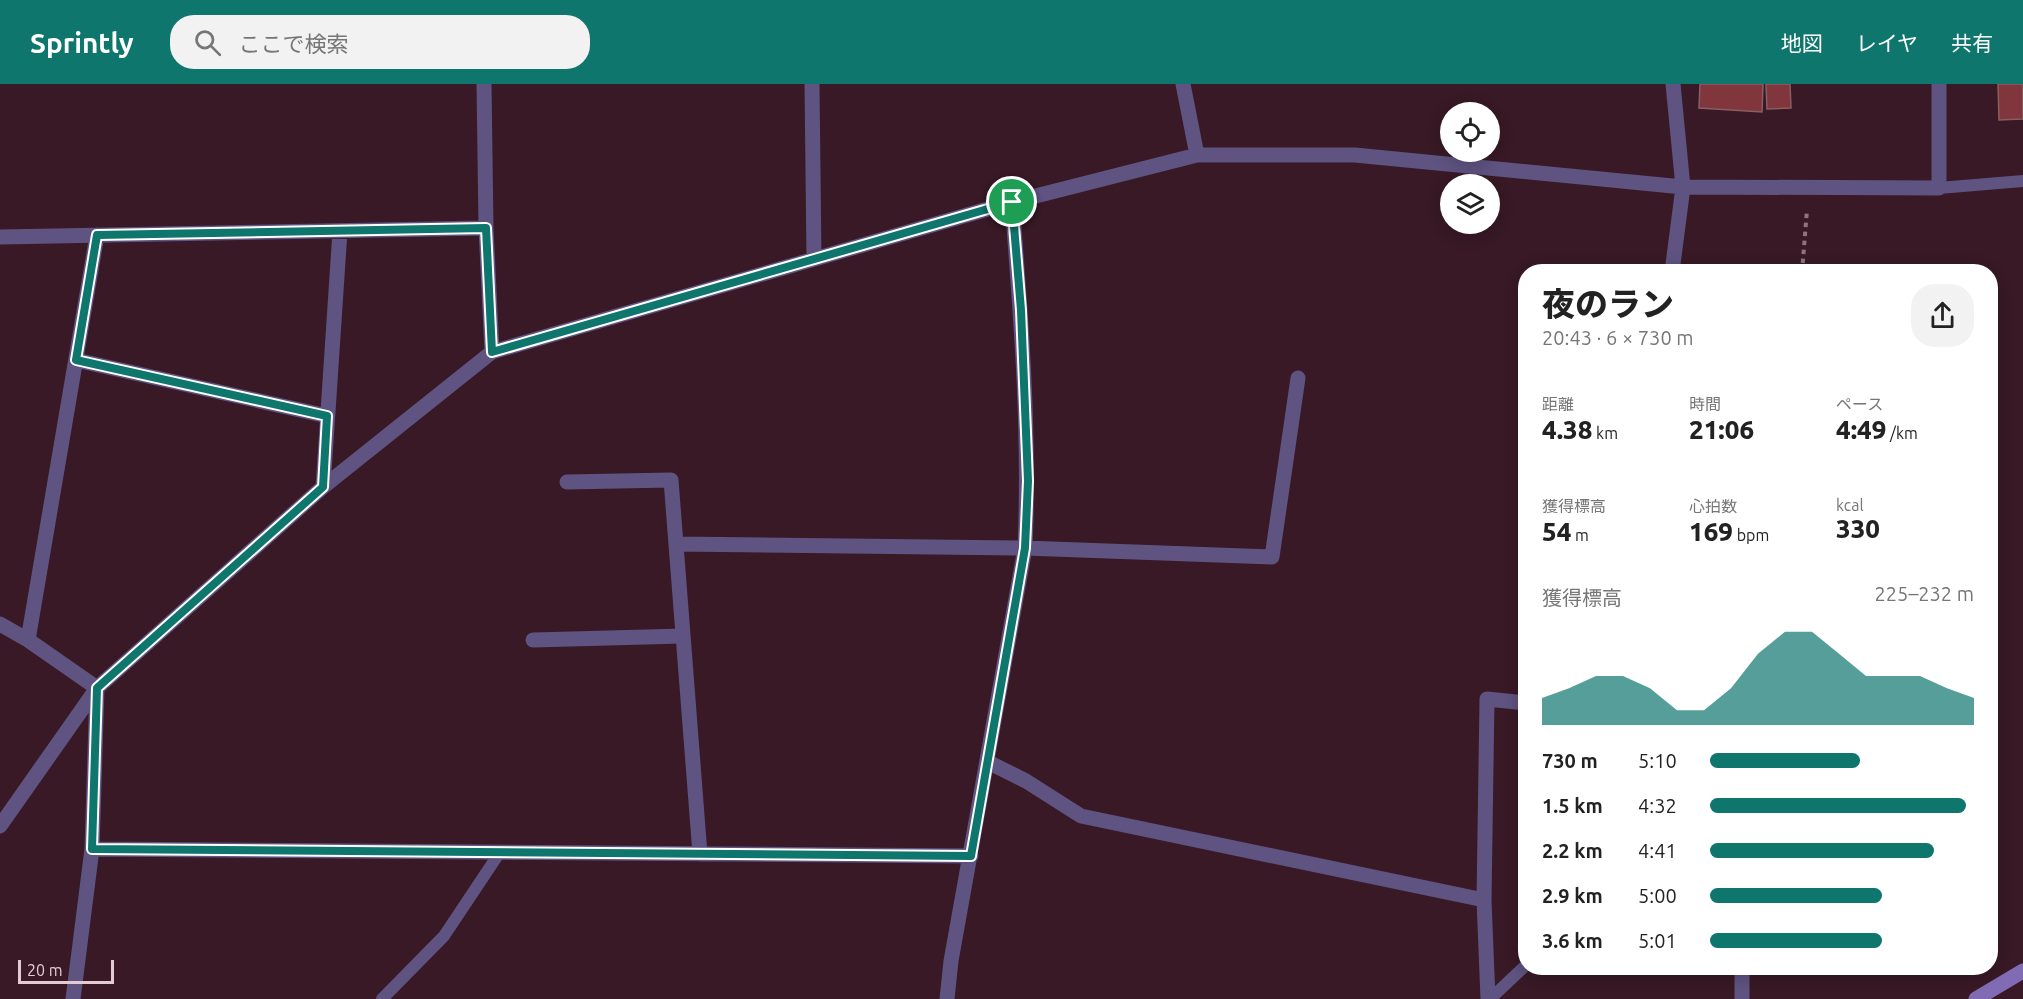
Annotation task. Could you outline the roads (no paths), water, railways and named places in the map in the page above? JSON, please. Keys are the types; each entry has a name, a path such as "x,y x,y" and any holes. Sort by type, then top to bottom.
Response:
{"street":[{"path":"484,84 486,228 492,352"},
{"path":"812,84 814,259"},
{"path":"1183,84 1197,155"},
{"path":"1673,84 1683,188 1673,264"},
{"path":"0,826 97,688 323,487 492,352 1012,202 1197,155 1355,155 1683,188 1940,188 1939,84"},
{"path":"947,999 951,961 1025,548 1028,481 1021,310 1012,202"},
{"path":"0,237 486,228"},
{"path":"323,487 340,231"},
{"path":"28,640 97,235"},
{"path":"76,360 327,416"},
{"path":"676,544 1025,548 1272,557 1298,378"},
{"path":"567,482 671,480 700,854"},
{"path":"0,624 28,640 97,688"},
{"path":"533,640 683,636"},
{"path":"73,999 92,849 97,688"},
{"path":"1489,999 1484,900 1487,699 1518,702"},
{"path":"988,762 1026,781 1082,816 1484,900"},
{"path":"92,849 971,856"},
{"path":"1976,999 2023,971"},
{"path":"1742,975 1742,999"}],"lane":[{"path":"1940,188 2023,181"},
{"path":"382,999 444,936 474,895 500,852"},
{"path":"1489,999 1518,972"}]}
